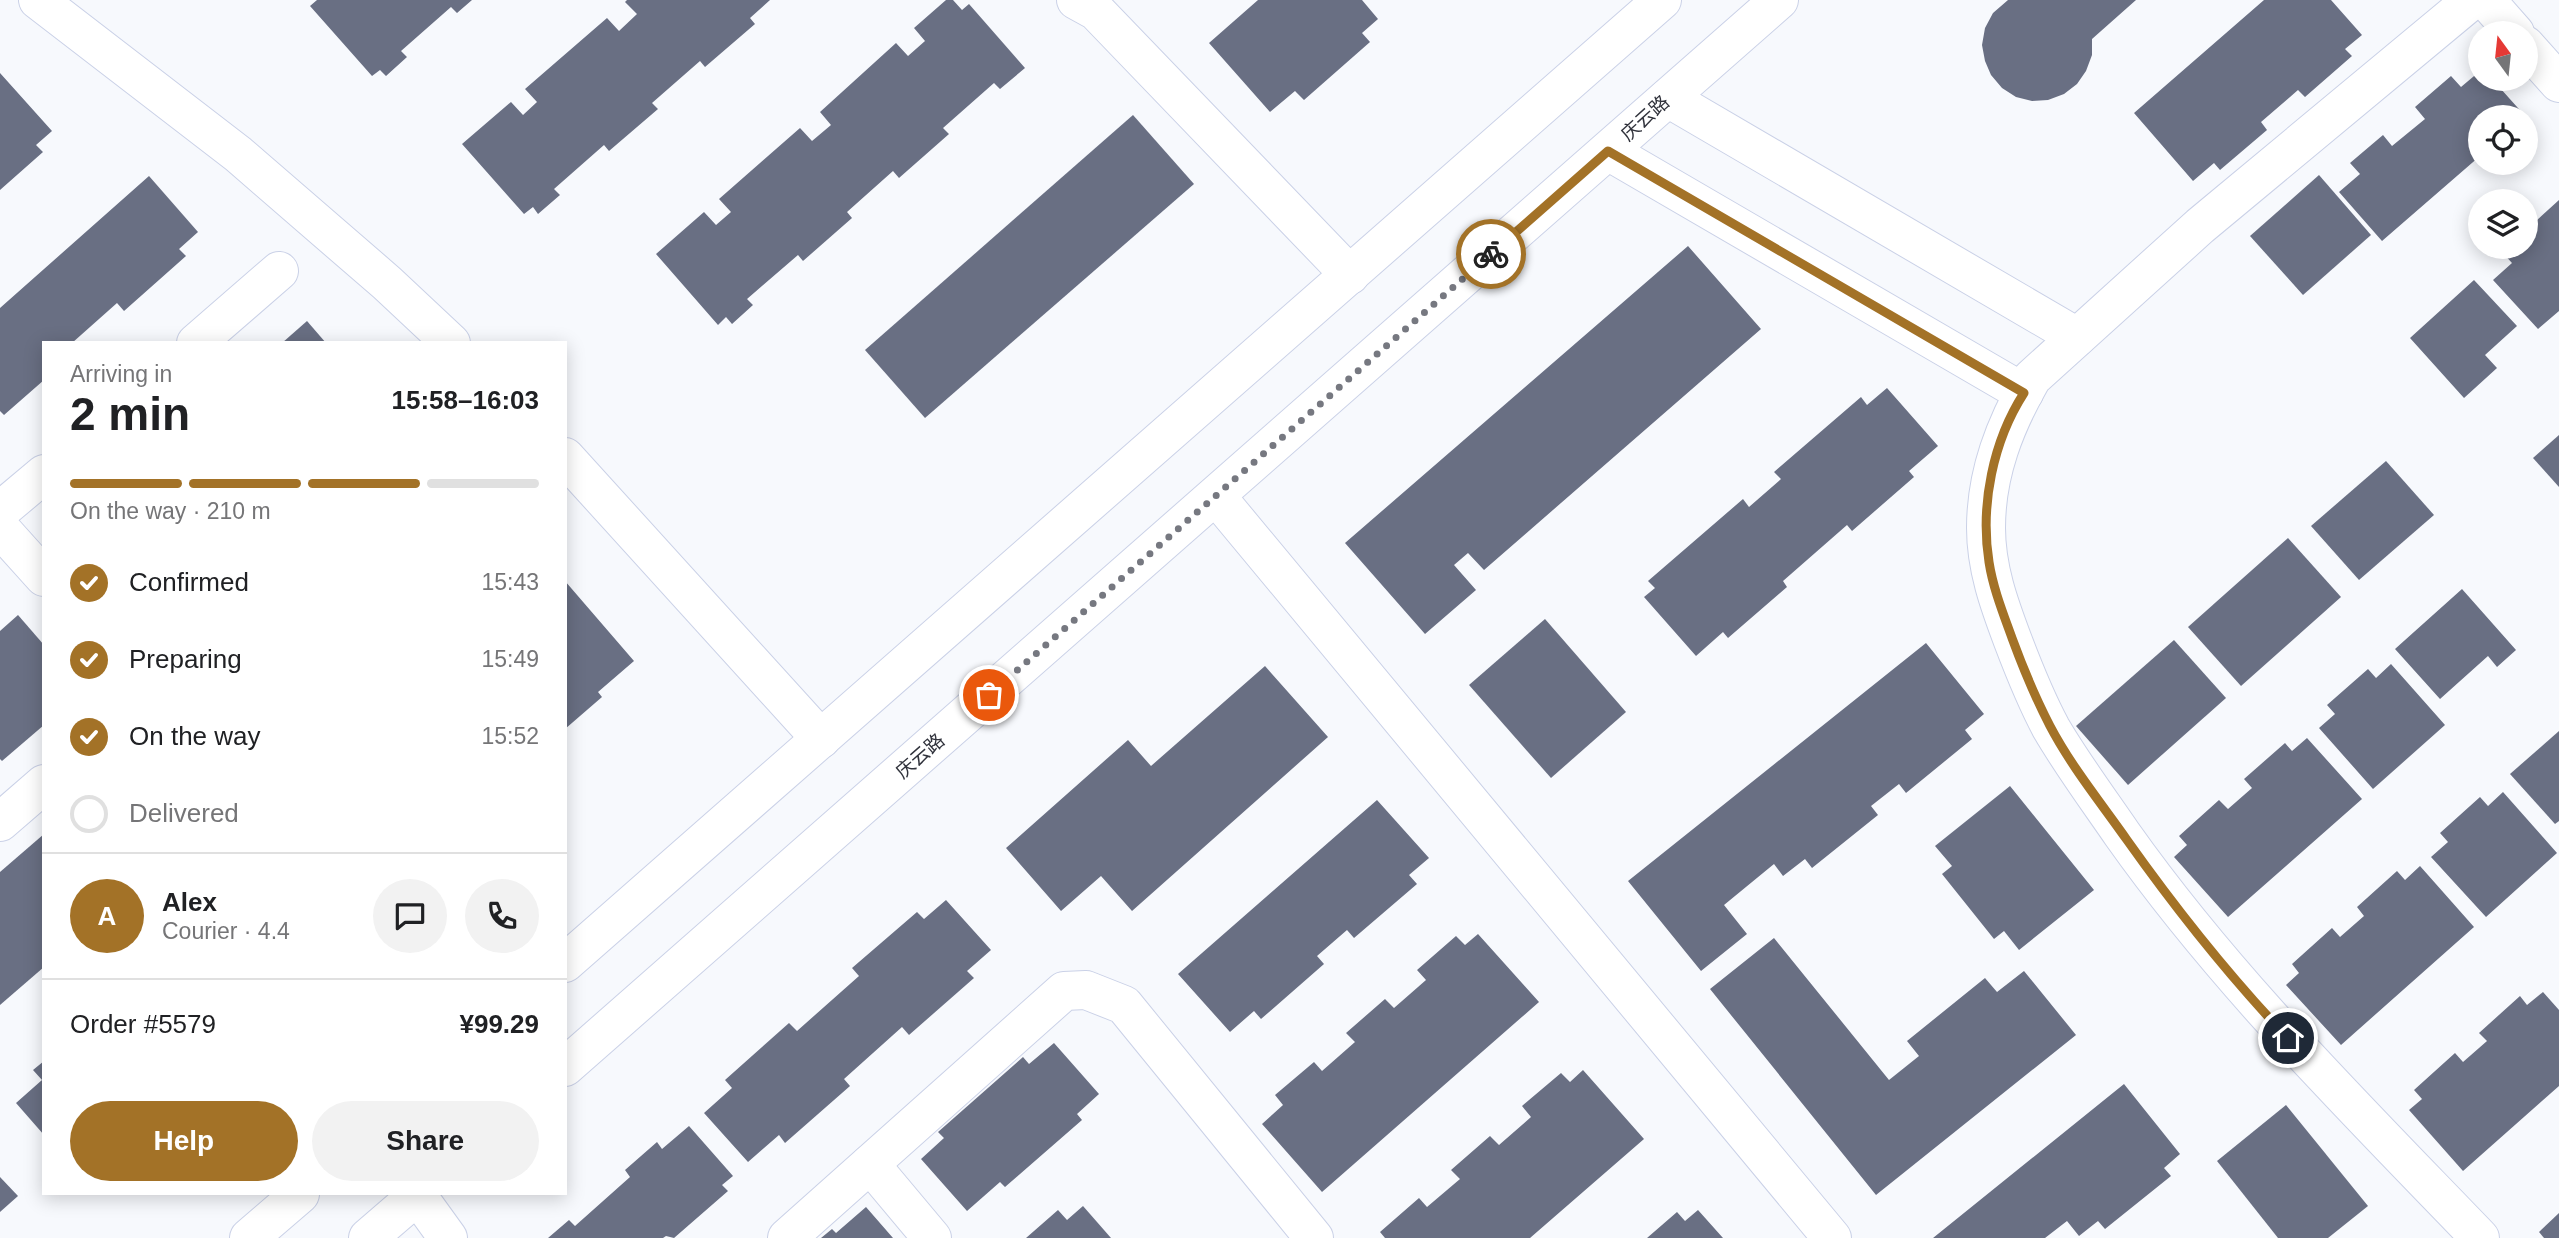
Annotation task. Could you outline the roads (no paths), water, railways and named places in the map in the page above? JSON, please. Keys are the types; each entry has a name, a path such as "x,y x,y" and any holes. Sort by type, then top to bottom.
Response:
{"main road":[{"path":"38,0 238,154 387,283 449,341"},
{"path":"1076,0 1096,11 1350,275"},
{"path":"567,961 1662,0"},
{"name":"庆云路","path":"567,1065 1779,0"},
{"path":"2472,0 2200,226 2032,378 2003,434 1994,464 1987,517 1989,560 1995,592 2026,676 2051,727 2111,818 2193,928 2269,1018 2480,1238"},
{"path":"2486,0 2504,21"},
{"path":"2538,60 2559,83"},
{"path":"1668,98 2077,337"},
{"path":"1608,151 2024,393"},
{"path":"198,341 279,271"},
{"path":"567,459 821,740"},
{"path":"0,511 42,476"},
{"path":"1216,496 1832,1238"},
{"path":"0,528 42,575"},
{"path":"0,822 42,786"},
{"path":"787,1238 1065,991 1086,989 1124,1005 1314,1238"},
{"path":"870,1164 932,1238"},
{"path":"249,1238 299,1195"},
{"path":"368,1238 417,1195"},
{"path":"419,1195 448,1238"}]}
